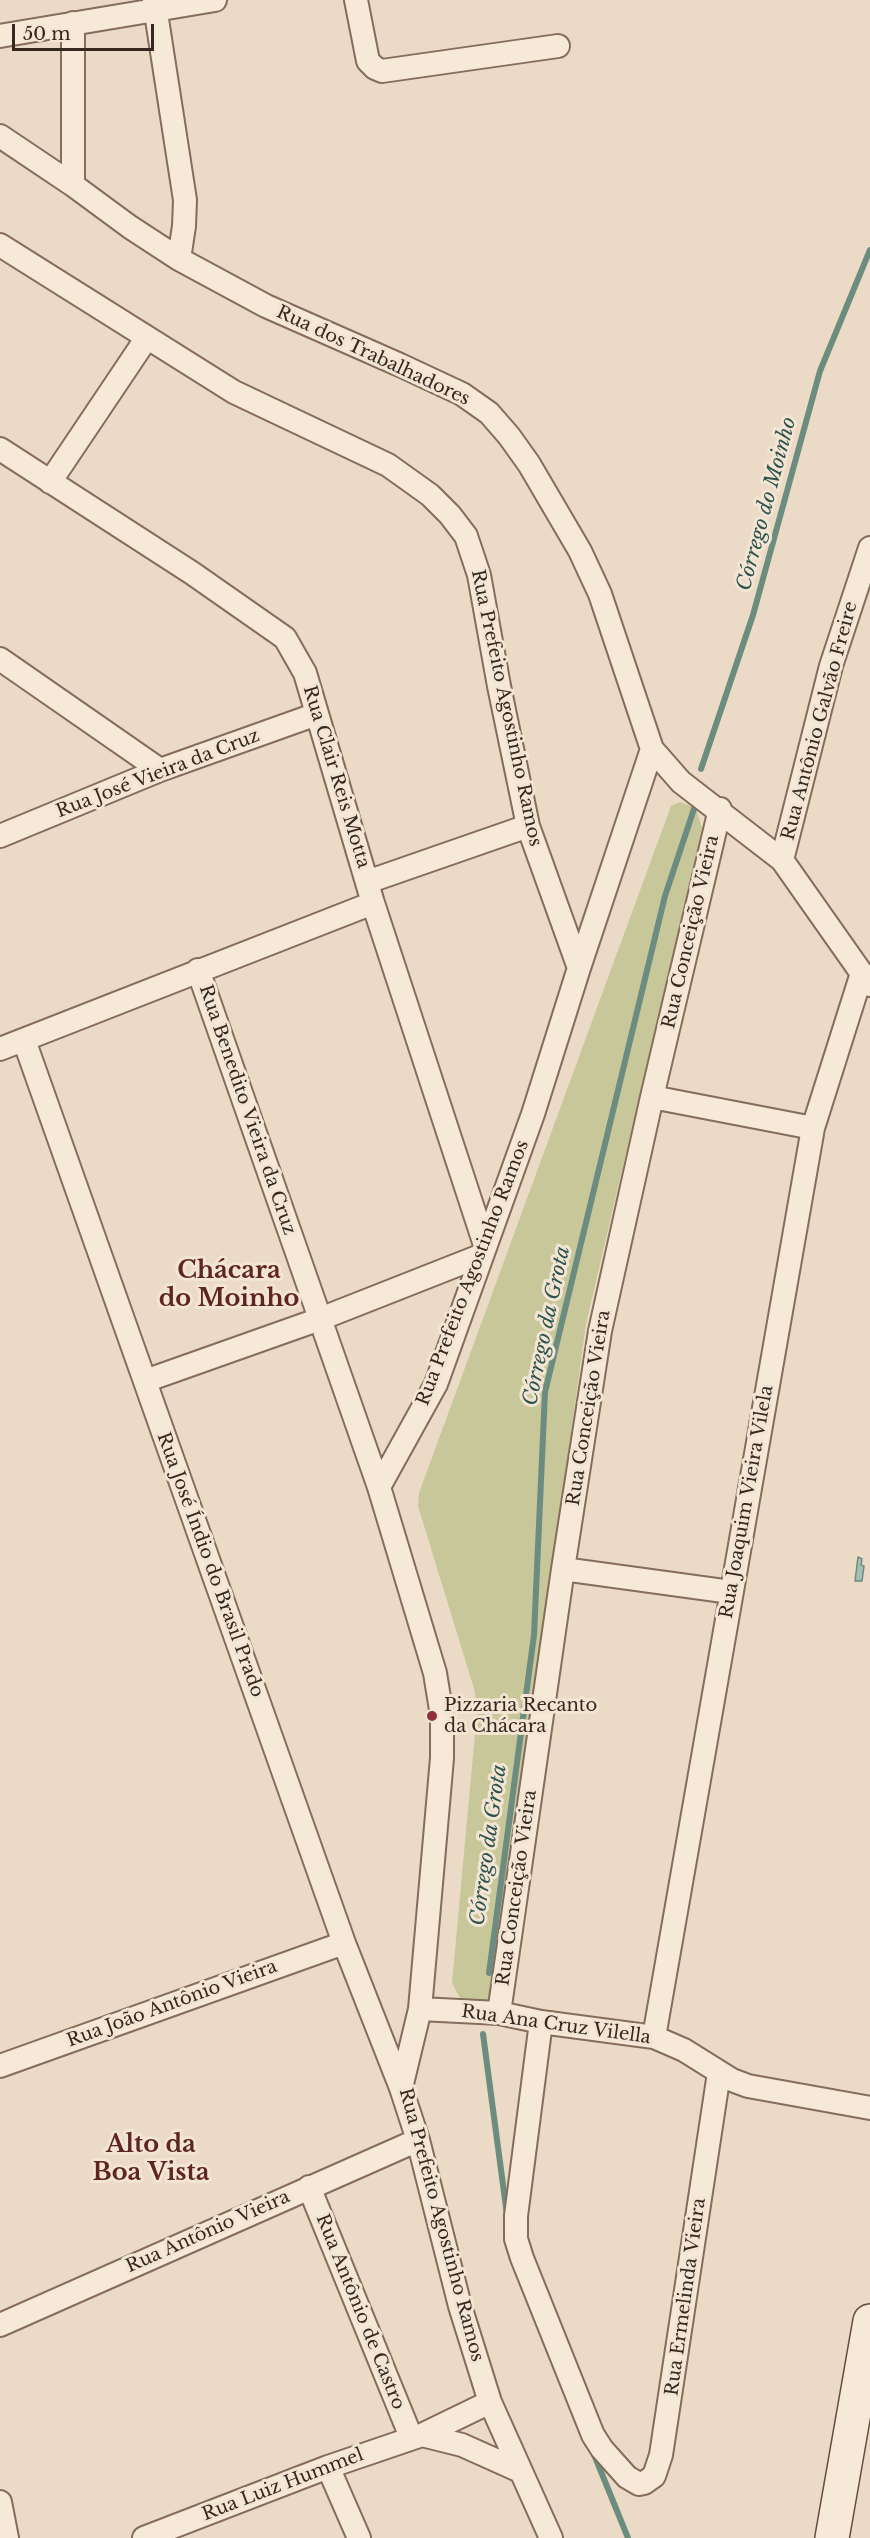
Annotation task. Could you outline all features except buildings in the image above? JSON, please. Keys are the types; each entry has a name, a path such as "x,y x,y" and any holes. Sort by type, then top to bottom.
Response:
{"main road":[{"path":"842,2534 870,2321"},
{"path":"842,2534 870,2442"}],"street":[{"path":"0,36 155,5 215,0"},
{"path":"356,0 364,52 368,61 382,71 558,46"},
{"path":"155,5 185,200 179,259"},
{"path":"73,23 73,185"},
{"name":"Rua dos Trabalhadores","path":"0,136 179,259 266,306 462,394 489,413 529,464 580,551 600,594 652,749 681,782 720,809 782,860 866,979"},
{"name":"Rua Prefeito Agostinho Ramos","path":"0,245 146,339 234,392 388,465 430,495 450,514 466,536 479,575 528,826 579,968 533,1114 436,1384 379,1487 435,1672 442,1716 442,1758 420,2009 401,2088 418,2140 460,2306 490,2402 551,2538"},
{"path":"50,482 146,339"},
{"name":"Rua Clair Reis Motta","path":"0,449 192,573 285,638 305,673 370,893 483,1251"},
{"name":"Rua Antônio Galvão Freire","path":"782,860 831,666 870,548"},
{"path":"0,659 160,771"},
{"name":"Rua José Vieira da Cruz","path":"0,836 160,771 317,714"},
{"path":"579,968 652,749"},
{"name":"Rua Conceição Vieira","path":"499,2013 600,1331 720,809"},
{"path":"0,1049 198,970 528,826"},
{"name":"Rua Benedito Vieira da Cruz","path":"198,970 379,1487"},
{"name":"Rua Joaquim Vieira Vilela","path":"654,2037 813,1128 866,979"},
{"name":"Rua José Índio do Brasil Prado","path":"24,1040 344,1943 401,2088"},
{"path":"652,1097 813,1128"},
{"path":"145,1382 320,1319 483,1251"},
{"path":"563,1569 731,1592"},
{"name":"Rua João Antônio Vieira","path":"0,2066 344,1943"},
{"name":"Rua Ana Cruz Vilella","path":"420,2009 499,2013 541,2022 654,2037 684,2050 719,2073 748,2086 870,2108"},
{"name":"Rua Ermelinda Vieira","path":"541,2022 516,2217 516,2239 593,2435 619,2468 634,2482 644,2483 654,2476 661,2456 719,2073"},
{"name":"Rua Antônio Vieira","path":"0,2325 418,2140"},
{"name":"Rua Antônio de Castro","path":"309,2187 417,2436"},
{"name":"Rua Luiz Hummel","path":"144,2538 328,2467 417,2436 490,2402"},
{"path":"417,2436 462,2445 520,2471"},
{"path":"328,2467 359,2538"},
{"path":"0,2502 7,2538"}],"green space":[{"path":"680,802 696,808 702,828 586,1324 493,1999 485,2003 468,2002 460,1998 452,1983 477,1712 475,1692 418,1506 419,1493 671,806"}],"shaded area":[{"path":"858,1557 862,1559 861,1565 864,1566 862,1581 855,1581"}],"waterway":[{"name":"Córrego do Moinho","path":"701,769 753,615 820,371 870,250"},
{"name":"Córrego da Grota","path":"489,1973 534,1635 545,1392 665,896 695,806"},
{"path":"483,2034 507,2215"},
{"path":"593,2452 628,2538"}],"place":[{"name":"Pizzaria Recanto da Chácara","path":"432,1716"}],"district":[{"name":"Chácara do Moinho","path":"229,1285"},
{"name":"Alto da Boa Vista","path":"151,2159"}]}
